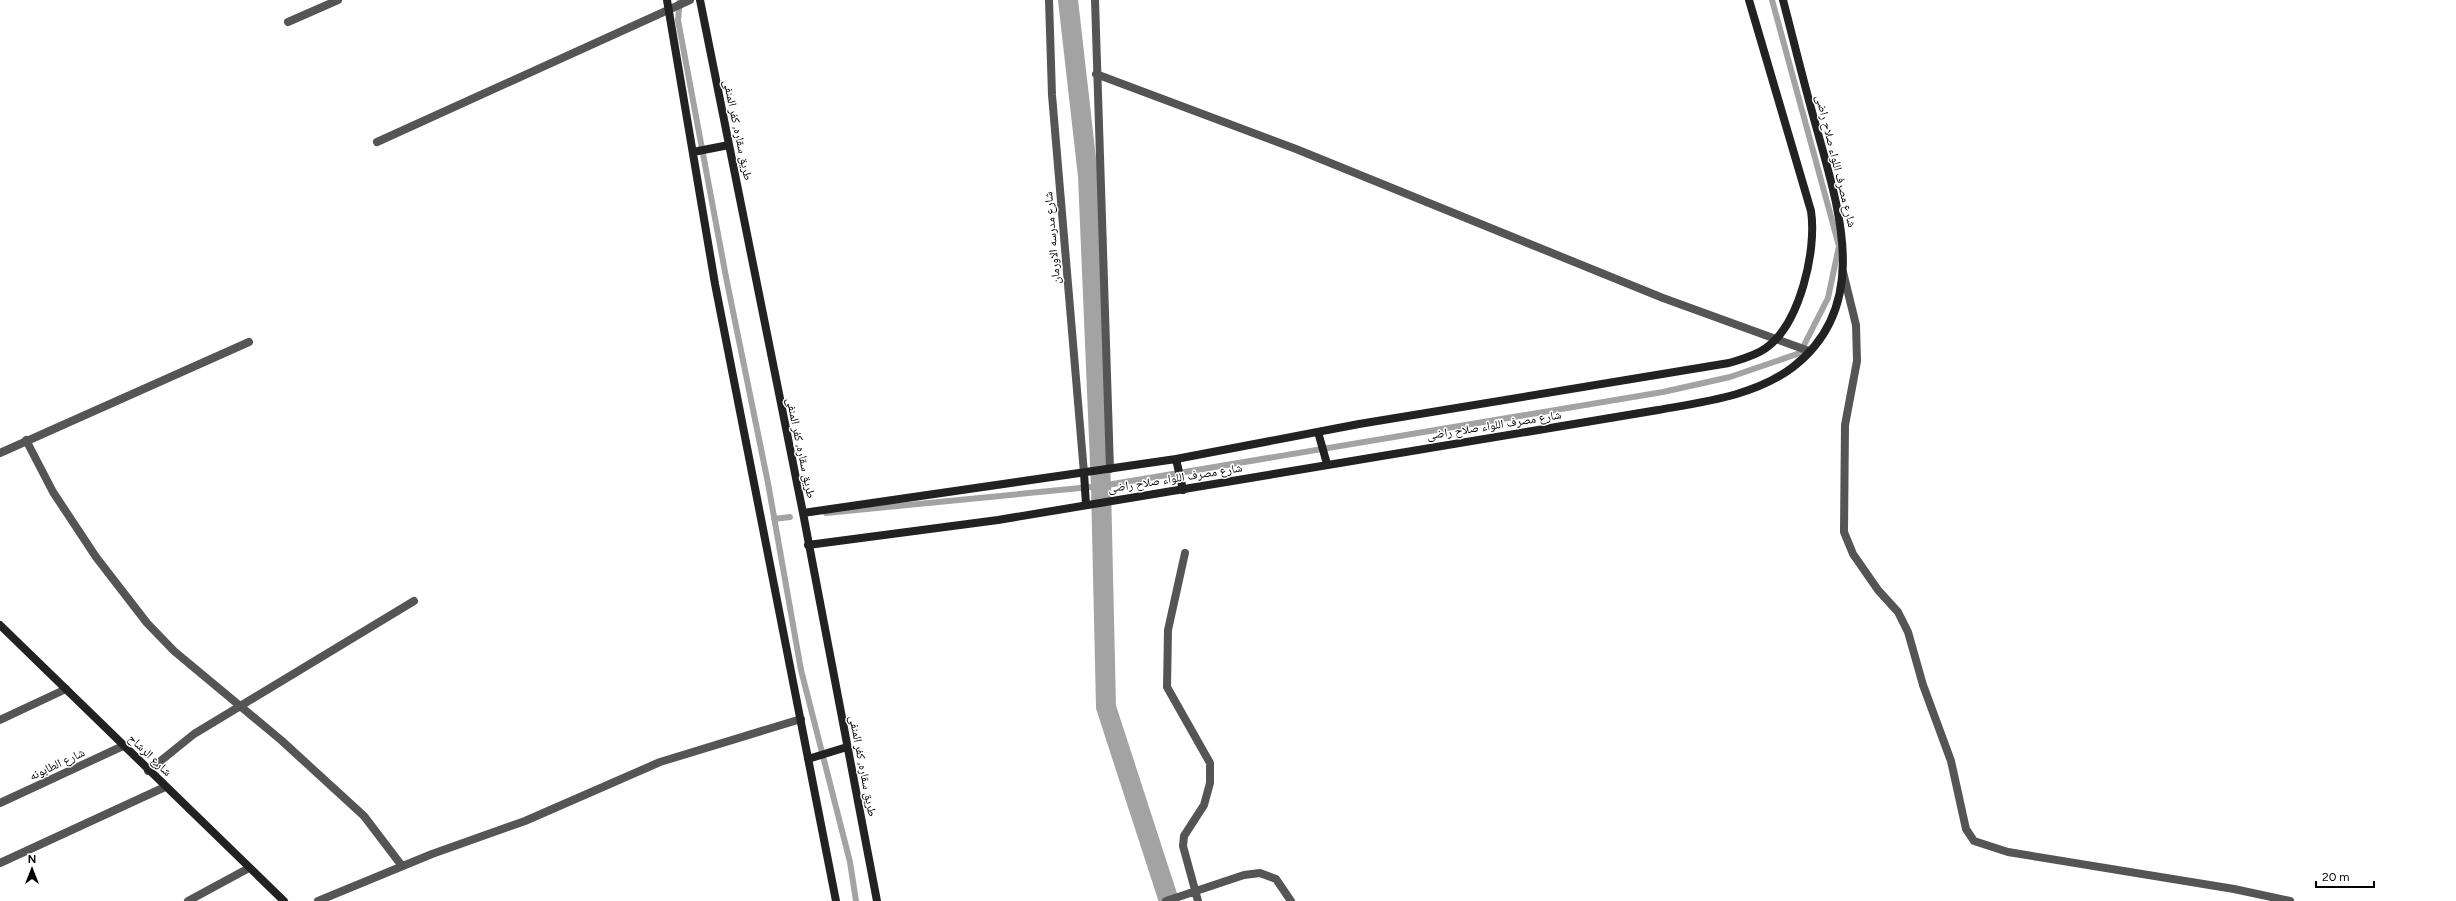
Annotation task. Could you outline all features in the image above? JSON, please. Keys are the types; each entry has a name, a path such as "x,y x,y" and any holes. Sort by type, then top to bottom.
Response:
{"street":[{"path":"288,22 338,0"},
{"path":"667,0 696,152 715,284 836,901"},
{"path":"377,142 690,0"},
{"name":"طريق سقاره, كفر المنفى","path":"700,0 803,513 877,901"},
{"name":"شارع مدرسه الاورمان","path":"1049,0 1052,95 1084,473"},
{"path":"1095,0 1096,74 1110,469"},
{"name":"شارع مصرف اللواء صلاح راضى","path":"803,513 1176,459 1318,432 1729,363 1754,355 1767,347 1787,323 1799,295 1809,265 1813,226 1811,211 1750,0"},
{"name":"شارع مصرف اللواء صلاح راضى","path":"808,545 998,520 1720,399 1769,381 1793,367 1821,339 1836,310 1843,272 1844,243 1836,198 1783,0"},
{"path":"1096,74 1296,148 1663,298 1809,351"},
{"path":"696,152 729,145"},
{"path":"1843,272 1856,325 1857,360 1845,425 1844,532 1853,554 1878,590 1898,612 1908,632 1923,685 1951,761 1966,829 1974,841 2008,852 2234,889 2290,901"},
{"path":"0,453 26,440 249,342"},
{"path":"1318,432 1327,464"},
{"path":"26,440 53,492 96,557 146,623 174,651 240,705 364,816 402,866"},
{"path":"1176,459 1183,490"},
{"path":"1084,473 1086,505"},
{"path":"1185,553 1168,630 1167,687 1210,763 1210,783 1204,805 1184,836 1183,846 1198,901"},
{"path":"148,771 194,734 414,601"},
{"name":"شارع الرشاح","path":"1,628 66,689 148,771 284,901"},
{"path":"0,720 66,689"},
{"path":"318,901 402,866 525,821 660,762 801,719"},
{"name":"شارع الطابونه","path":"0,803 123,746"},
{"path":"808,759 847,747"},
{"path":"0,863 165,787"},
{"path":"188,901 249,868"},
{"path":"1166,901 1244,875 1260,873 1276,879 1291,901"}],"waterway":[{"path":"680,0 678,20 726,277 768,483 801,670 850,862 856,901"},
{"path":"1068,0 1088,176 1101,486 1106,707 1169,901"},
{"path":"826,513 1101,486 1663,392 1730,377 1800,353 1828,298 1839,246 1772,0"},
{"path":"774,519 790,517"}]}
